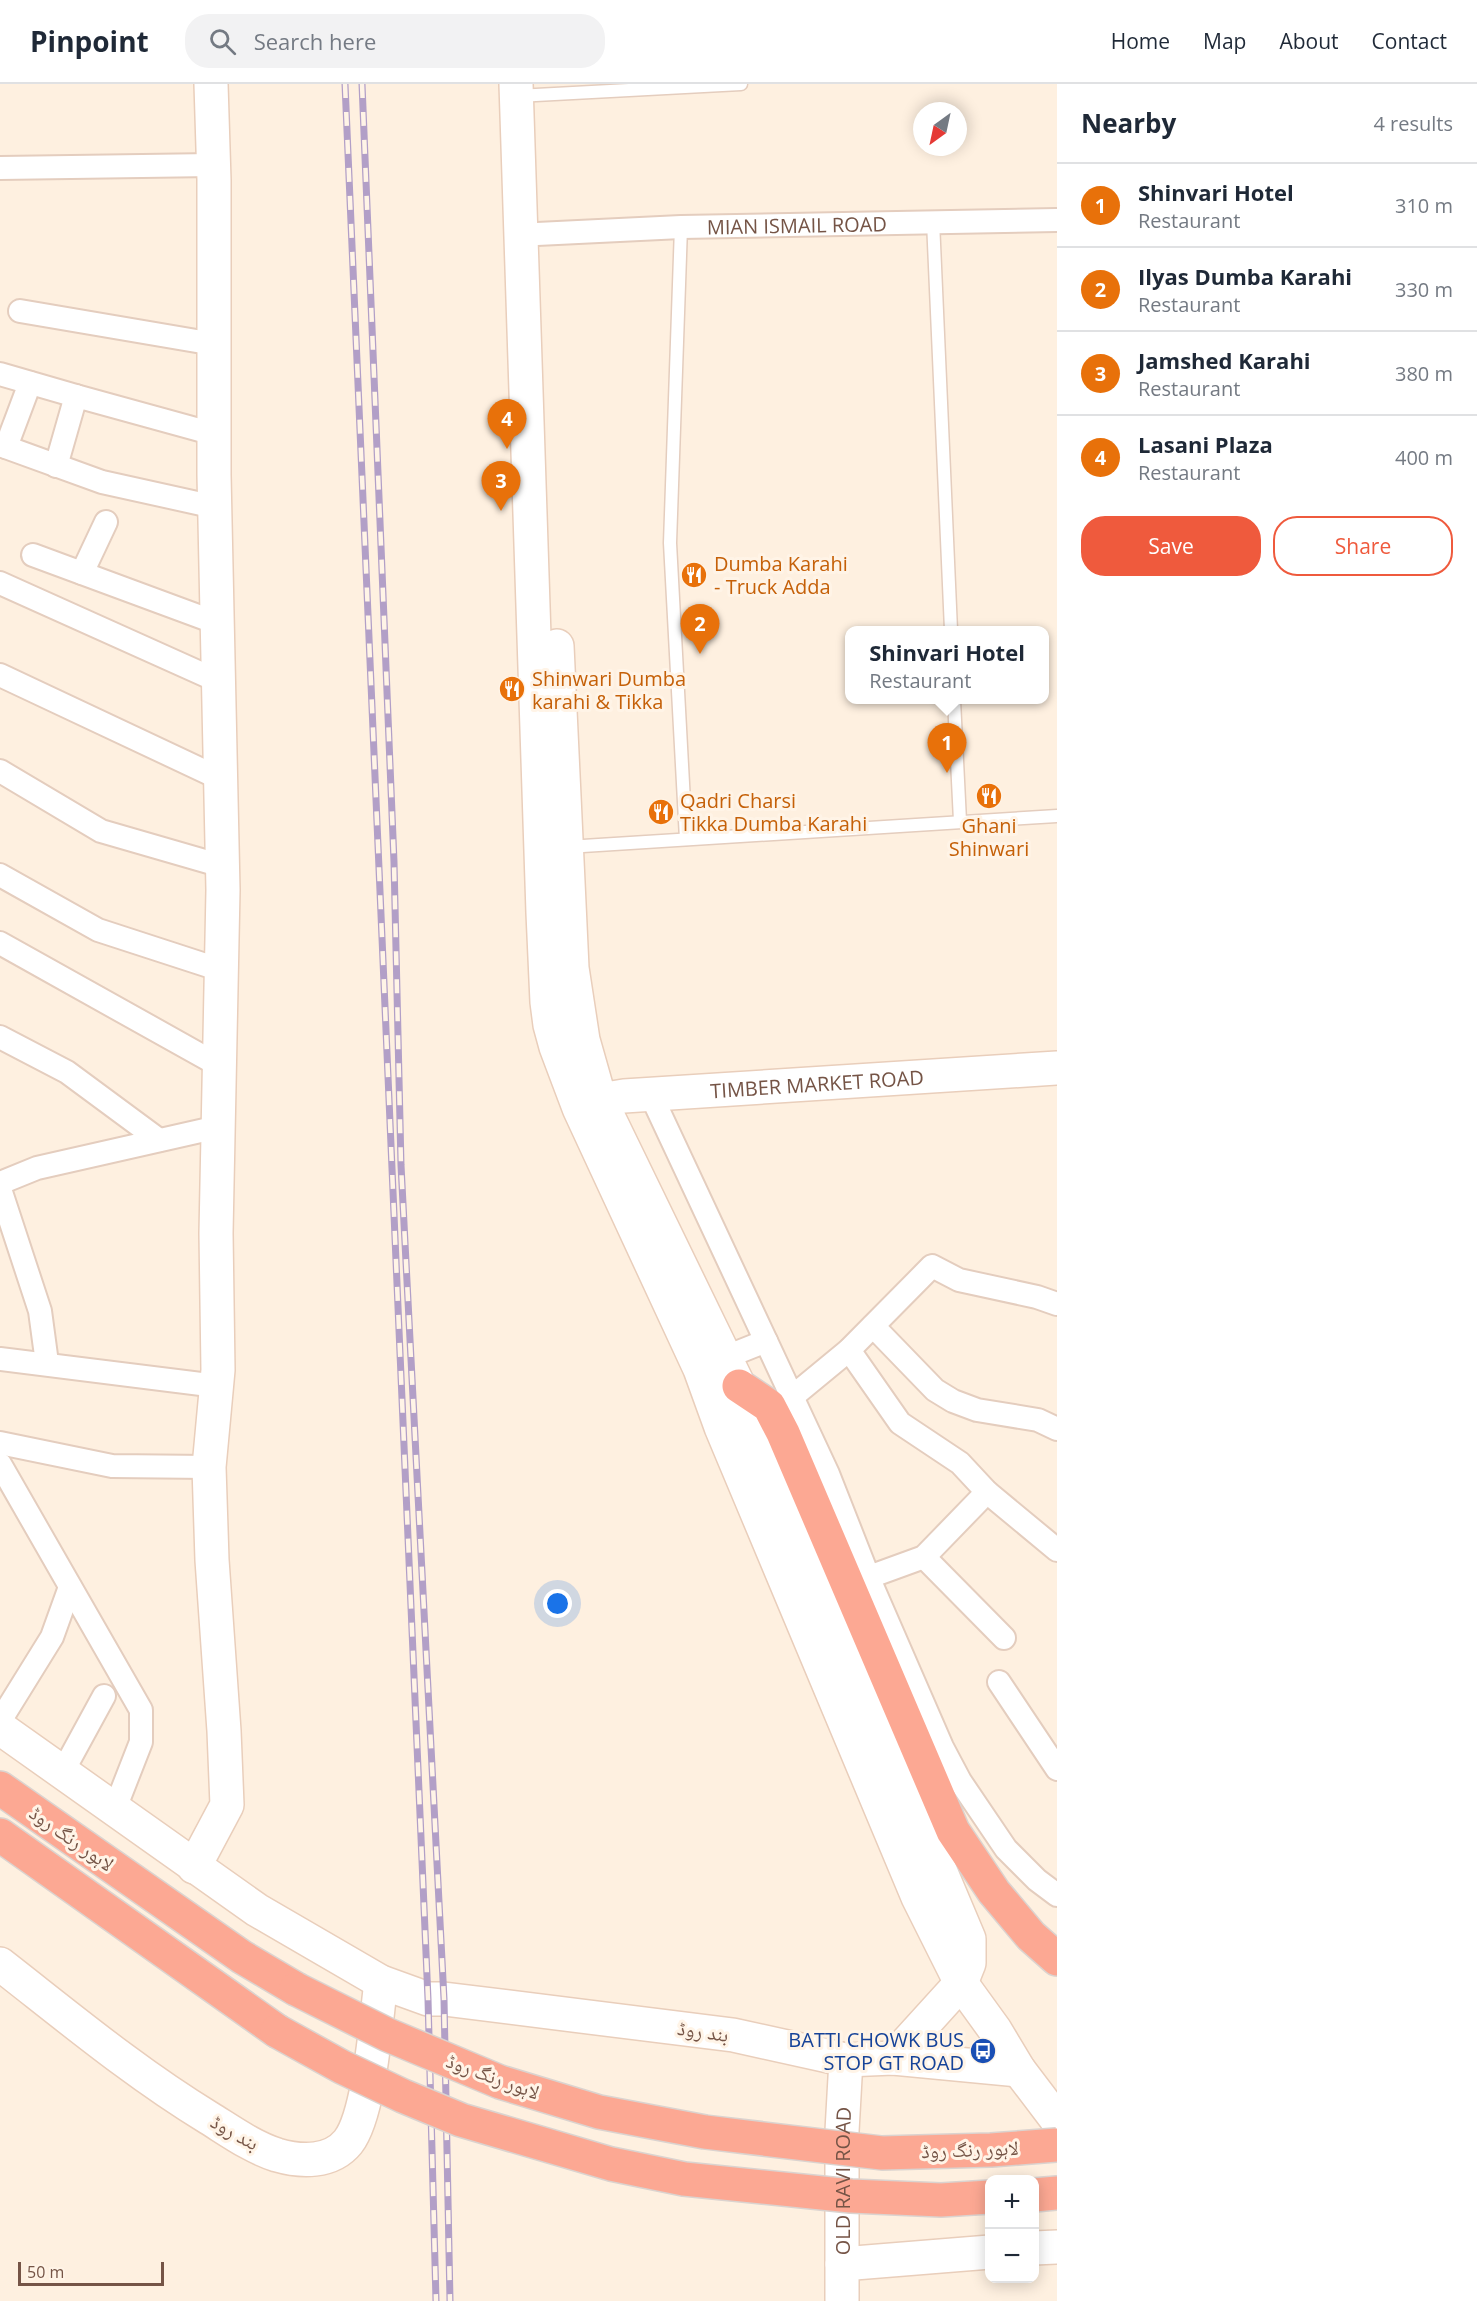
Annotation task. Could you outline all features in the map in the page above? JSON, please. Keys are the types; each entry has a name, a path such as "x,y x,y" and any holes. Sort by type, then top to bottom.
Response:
{"highway":[{"path":"754,1406 783,1434 953,1831 994,1892 1031,1936 1057,1959"},
{"name":"لاہور رنگ روڈ","path":"0,1788 242,1957 296,1989 388,2035 500,2082 599,2112 705,2132 882,2152 991,2150 1057,2145"},
{"name":"لاہور رنگ روڈ","path":"0,1835 277,2031 342,2067 461,2120 611,2164 684,2179 851,2196 941,2200 985,2197"},
{"path":"1039,2195 1057,2193"}],"main road":[{"path":"194,1867 227,1804 212,1560 209,1467 217,1386 222,866 215,507 211,84"},
{"path":"524,90 537,234 572,968 590,1104"},
{"path":"524,90 547,1002 550,1025 556,1047 590,1104 711,1363 754,1406 918,1897 961,1983 995,2030 1019,2070 1057,2120"},
{"name":"TIMBER MARKET ROAD","path":"590,1104 651,1095 1057,1068"},
{"path":"711,1363 754,1406"},
{"name":"بند روڈ","path":"0,1728 114,1811 257,1910 381,1982 428,1999 444,1999 733,2035 846,2060 893,2058 1019,2070"},
{"name":"بند روڈ","path":"0,1964 167,2093 243,2139 276,2154 308,2161 329,2156 348,2143 354,2131 361,2112 369,2074 381,1982"},
{"path":"893,2058 961,1983"},
{"name":"OLD RAVI ROAD","path":"842,2301 842,2131 846,2060"},
{"path":"1039,2248 1057,2247"},
{"path":"842,2264 985,2252"}],"street":[{"path":"0,168 213,165"},
{"name":"MIAN ISMAIL ROAD","path":"537,234 681,227 1057,220"},
{"path":"20,311 214,344"},
{"path":"0,374 214,434"},
{"path":"30,382 3,446 102,482 215,507"},
{"path":"56,466 76,396"},
{"path":"82,573 106,522"},
{"path":"33,555 217,623"},
{"path":"0,583 218,681"},
{"path":"0,675 221,779"},
{"path":"0,771 101,831 222,866"},
{"path":"0,875 98,930 221,970"},
{"path":"0,943 220,1066"},
{"path":"0,1037 67,1072 159,1140"},
{"path":"651,1095 766,1341 754,1406"},
{"path":"0,1183 37,1168 218,1127"},
{"path":"0,1189 40,1311 47,1363"},
{"path":"754,1406 849,1350 932,1266 959,1280 1037,1297 1057,1304"},
{"path":"873,1326 935,1390 953,1401 977,1410 1038,1420 1057,1429"},
{"path":"711,1363 766,1341"},
{"path":"849,1350 900,1423 960,1463 987,1492 1057,1550"},
{"path":"0,1359 47,1363 217,1386"},
{"path":"754,1406 828,1474 869,1577 942,1747 960,1781 1006,1850 1037,1880 1057,1895"},
{"path":"0,1443 111,1466 209,1467"},
{"path":"0,1464 141,1710 141,1742 114,1811"},
{"path":"869,1577 924,1557 987,1492"},
{"path":"924,1557 1005,1638"},
{"path":"0,1721 52,1637 70,1587"},
{"path":"999,1682 1057,1769"},
{"path":"62,1773 104,1696"}],"lane":[{"path":"524,90 741,84"},
{"path":"933,221 951,626"},
{"path":"681,227 670,543 686,838"},
{"path":"954,704 960,821"},
{"path":"567,847 1057,816"}],"railway":[{"path":"345,84 428,1999 436,2301"},
{"path":"362,84 394,862 401,1165 444,1999 450,2301"}],"place":[{"name":"Lasani Plaza","path":"507,449"},
{"name":"Jamshed Karahi","path":"501,511"},
{"name":"Dumba Karahi - Truck Adda","path":"694,575"},
{"name":"Ilyas Dumba Karahi","path":"700,654"},
{"name":"Shinwari Dumba karahi & Tikka","path":"512,689"},
{"name":"Shinvari Hotel","path":"947,773"},
{"name":"Ghani Shinwari","path":"989,796"},
{"name":"Qadri Charsi Tikka Dumba Karahi","path":"661,812"},
{"name":"BATTI CHOWK BUS STOP GT ROAD","path":"983,2051"}]}
